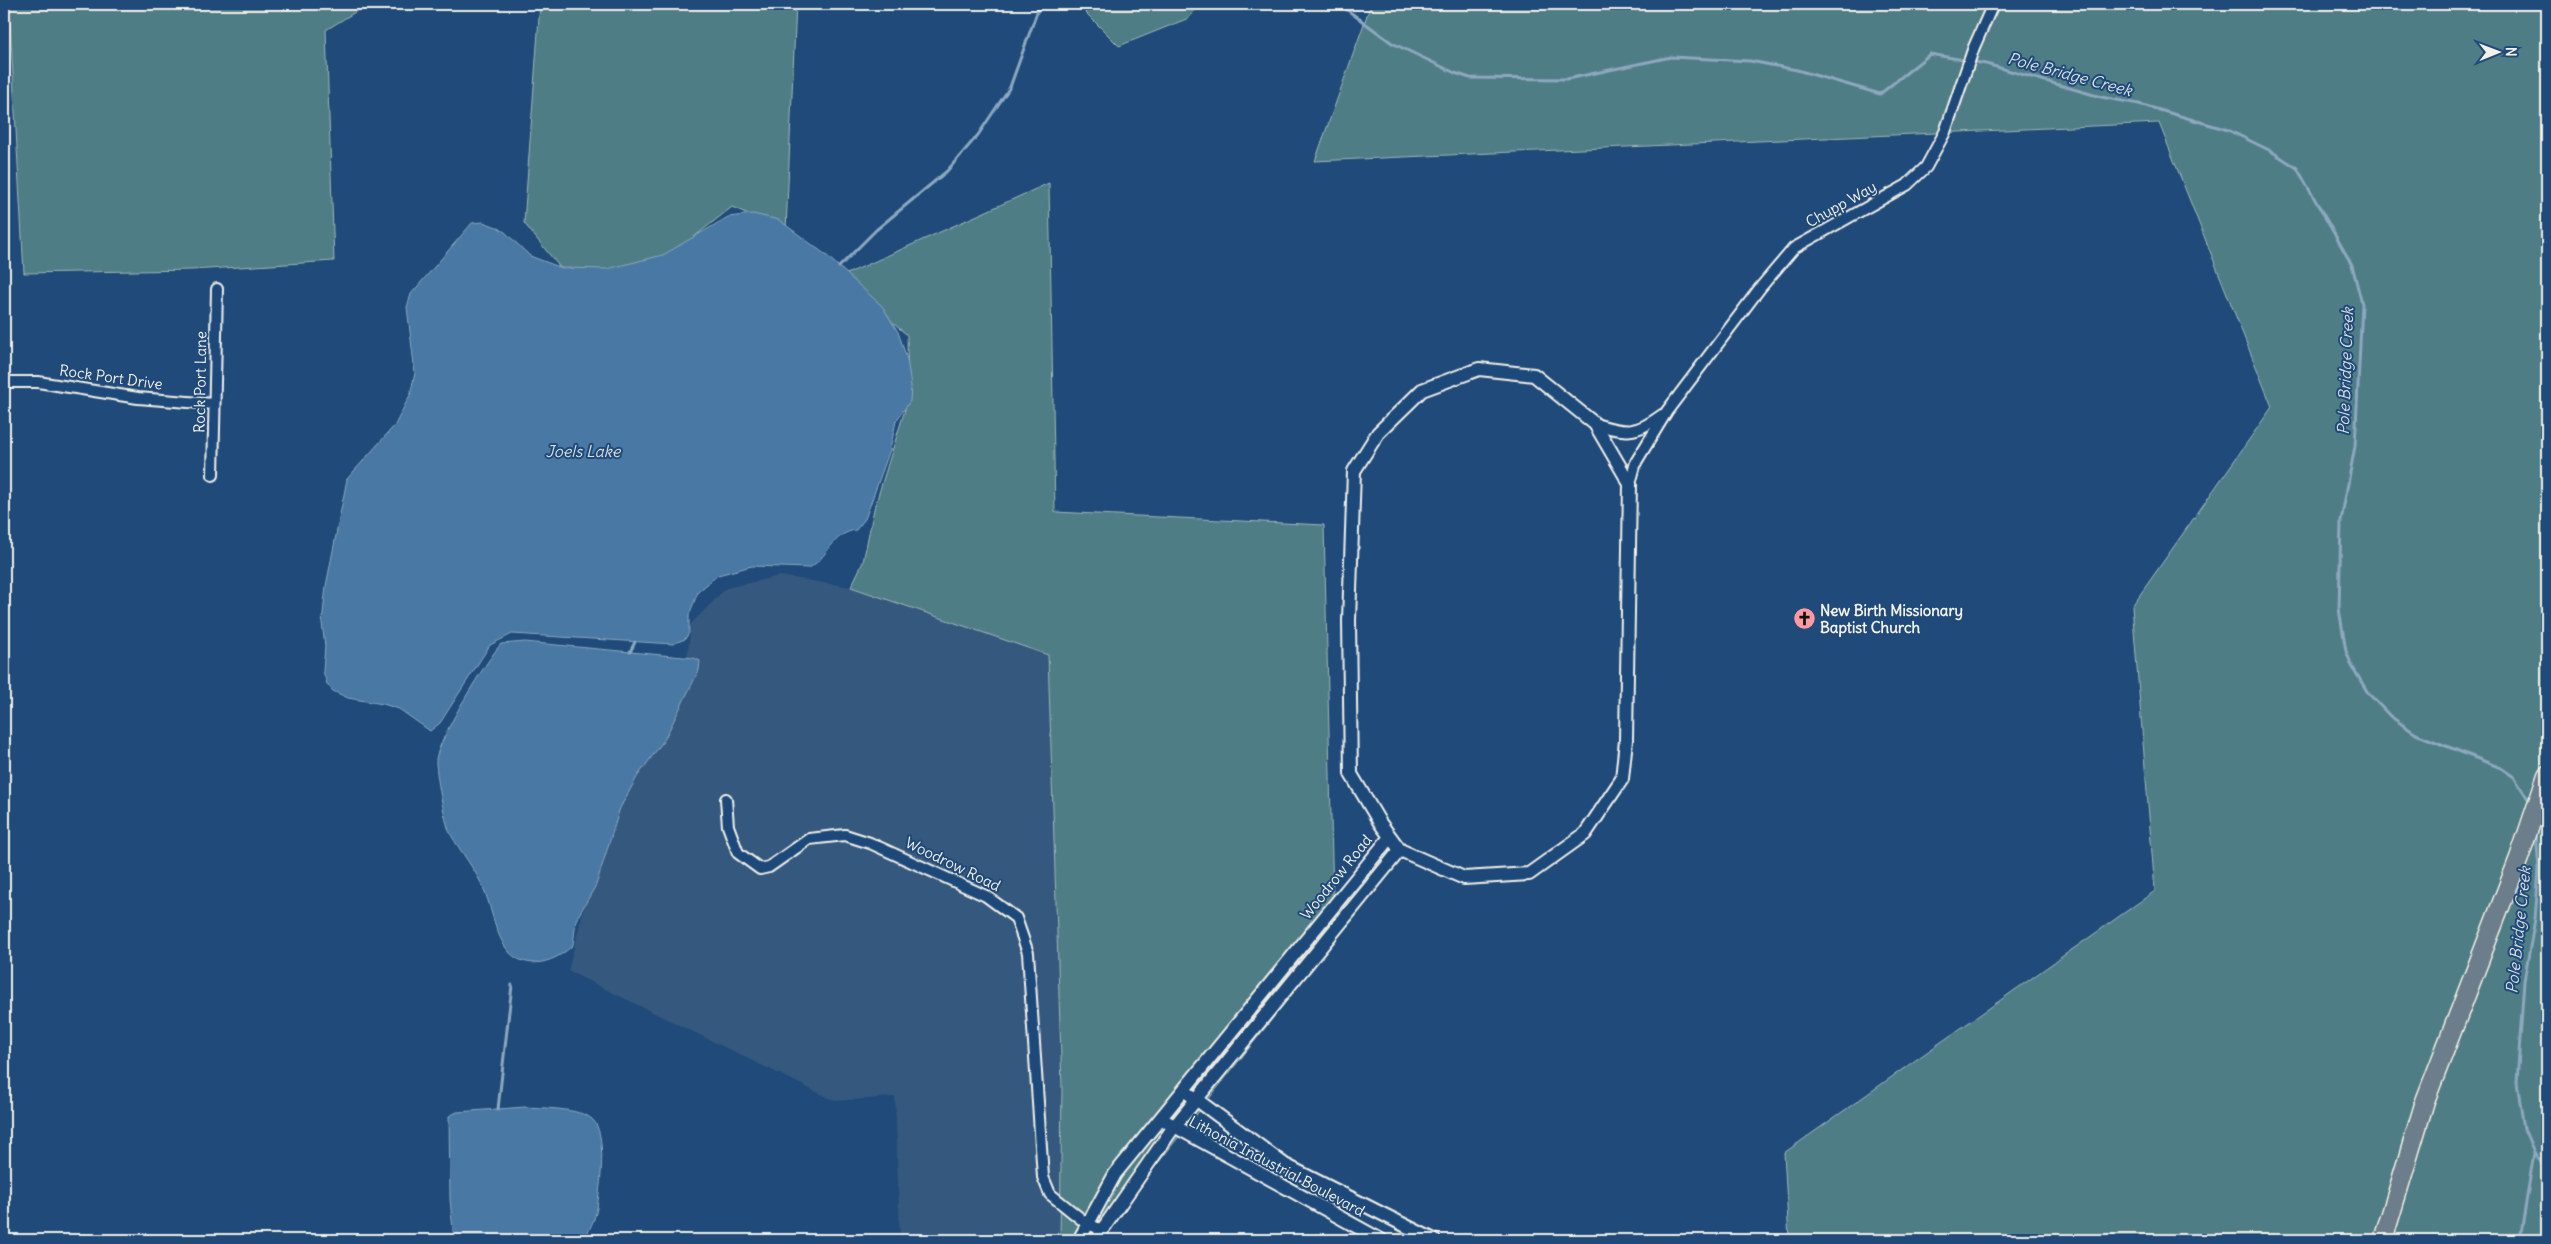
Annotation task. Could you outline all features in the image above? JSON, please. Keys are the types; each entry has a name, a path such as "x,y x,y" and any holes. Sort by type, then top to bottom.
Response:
{"highway":[{"path":"2383,1240 2425,1101 2519,858 2547,775"},
{"path":"2389,1240 2391,1218"}],"street":[{"name":"Chupp Way","path":"1666,411 1760,288 1794,248 1907,185 1926,167 1945,132 1974,47 1992,4"},
{"name":"Rock Port Lane","path":"213,475 213,404 217,289"},
{"path":"1630,484 1595,424 1534,375 1479,369 1422,390 1378,433 1354,472 1349,621 1351,774 1400,850 1464,878 1529,874 1585,834 1622,779 1626,740 1630,484 1636,462 1666,411"},
{"name":"Rock Port Drive","path":"4,382 38,382 138,398 213,404"},
{"path":"1595,424 1622,432 1645,427 1666,411"},
{"name":"Woodrow Road","path":"726,799 728,826 738,854 760,869 769,867 808,839 845,835 870,843 986,896 1016,918 1028,953 1043,1177 1050,1194 1100,1235 1173,1128 1400,850"},
{"name":"Woodrow Road","path":"1079,1240 1086,1222 1115,1174 1160,1116 1390,837"},
{"name":"Lithonia Industrial Boulevard","path":"1184,1089 1285,1166 1434,1240"},
{"name":"Lithonia Industrial Boulevard","path":"1160,1116 1173,1128 1381,1240"}],"shaded area":[{"path":"780,576 851,587 1048,655 1062,1088 1060,1240 900,1240 895,1097 835,1101 568,971 607,817 686,666 691,624 726,588"}],"green space":[{"path":"9,4 368,4 326,30 334,261 192,270 24,273"},
{"path":"540,4 796,4 786,230 732,207 662,262 566,275 524,223"},
{"path":"1077,4 1200,4 1189,18 1119,46"},
{"path":"1371,4 2547,4 2547,1240 1789,1240 1784,1153 2155,891 2132,606 2272,407 2159,123 1315,161"},
{"path":"1049,183 1055,512 1324,525 1334,941 1097,1240 1060,1240 1062,1088 1048,655 851,587 863,562 874,509 908,400 907,335 840,277"}],"water":[{"name":"Joels Lake","path":"753,214 779,220 826,255 882,306 898,332 907,359 911,386 910,401 896,421 890,450 865,519 856,530 841,536 809,568 752,566 718,575 698,592 689,615 689,633 685,639 673,644 512,634 490,645 440,723 430,731 399,709 383,704 348,698 333,691 327,684 323,671 325,646 322,623 326,586 347,479 395,425 410,395 415,373 407,307 411,294 472,223 483,222 497,227 505,232 530,256 562,268 607,269 663,255 728,217"},
{"path":"525,642 694,658 700,661 699,670 664,740 637,777 620,808 596,885 576,920 573,945 551,960 533,963 525,962 509,952 501,939 482,884 450,833 443,808 436,765 439,748 454,717 494,653 501,644"},
{"path":"525,1107 560,1109 586,1115 597,1126 600,1136 602,1161 600,1188 595,1217 584,1240 454,1240 450,1200 449,1116 457,1112"}],"waterway":[{"path":"839,267 876,230 947,171 978,135 1010,87 1040,4"},
{"name":"Pole Bridge Creek","path":"1339,4 1392,43 1455,73 1470,78 1567,79 1671,57 1750,61 1797,70 1880,94 1930,54 1986,64 2101,97 2139,104 2228,130 2271,151 2297,168 2352,265 2362,304 2355,446 2341,521 2339,609 2346,651 2352,666 2368,693 2390,716 2416,734 2501,768 2514,777 2530,802"},
{"path":"630,652 635,642"},
{"name":"Pole Bridge Creek","path":"2536,833 2539,869 2535,919 2524,981 2517,1082 2524,1129 2534,1152 2547,1172"},
{"path":"498,1109 512,985"},
{"path":"2520,1240 2534,1153"}],"place":[{"name":"New Birth Missionary Baptist Church","path":"1804,619"}]}
